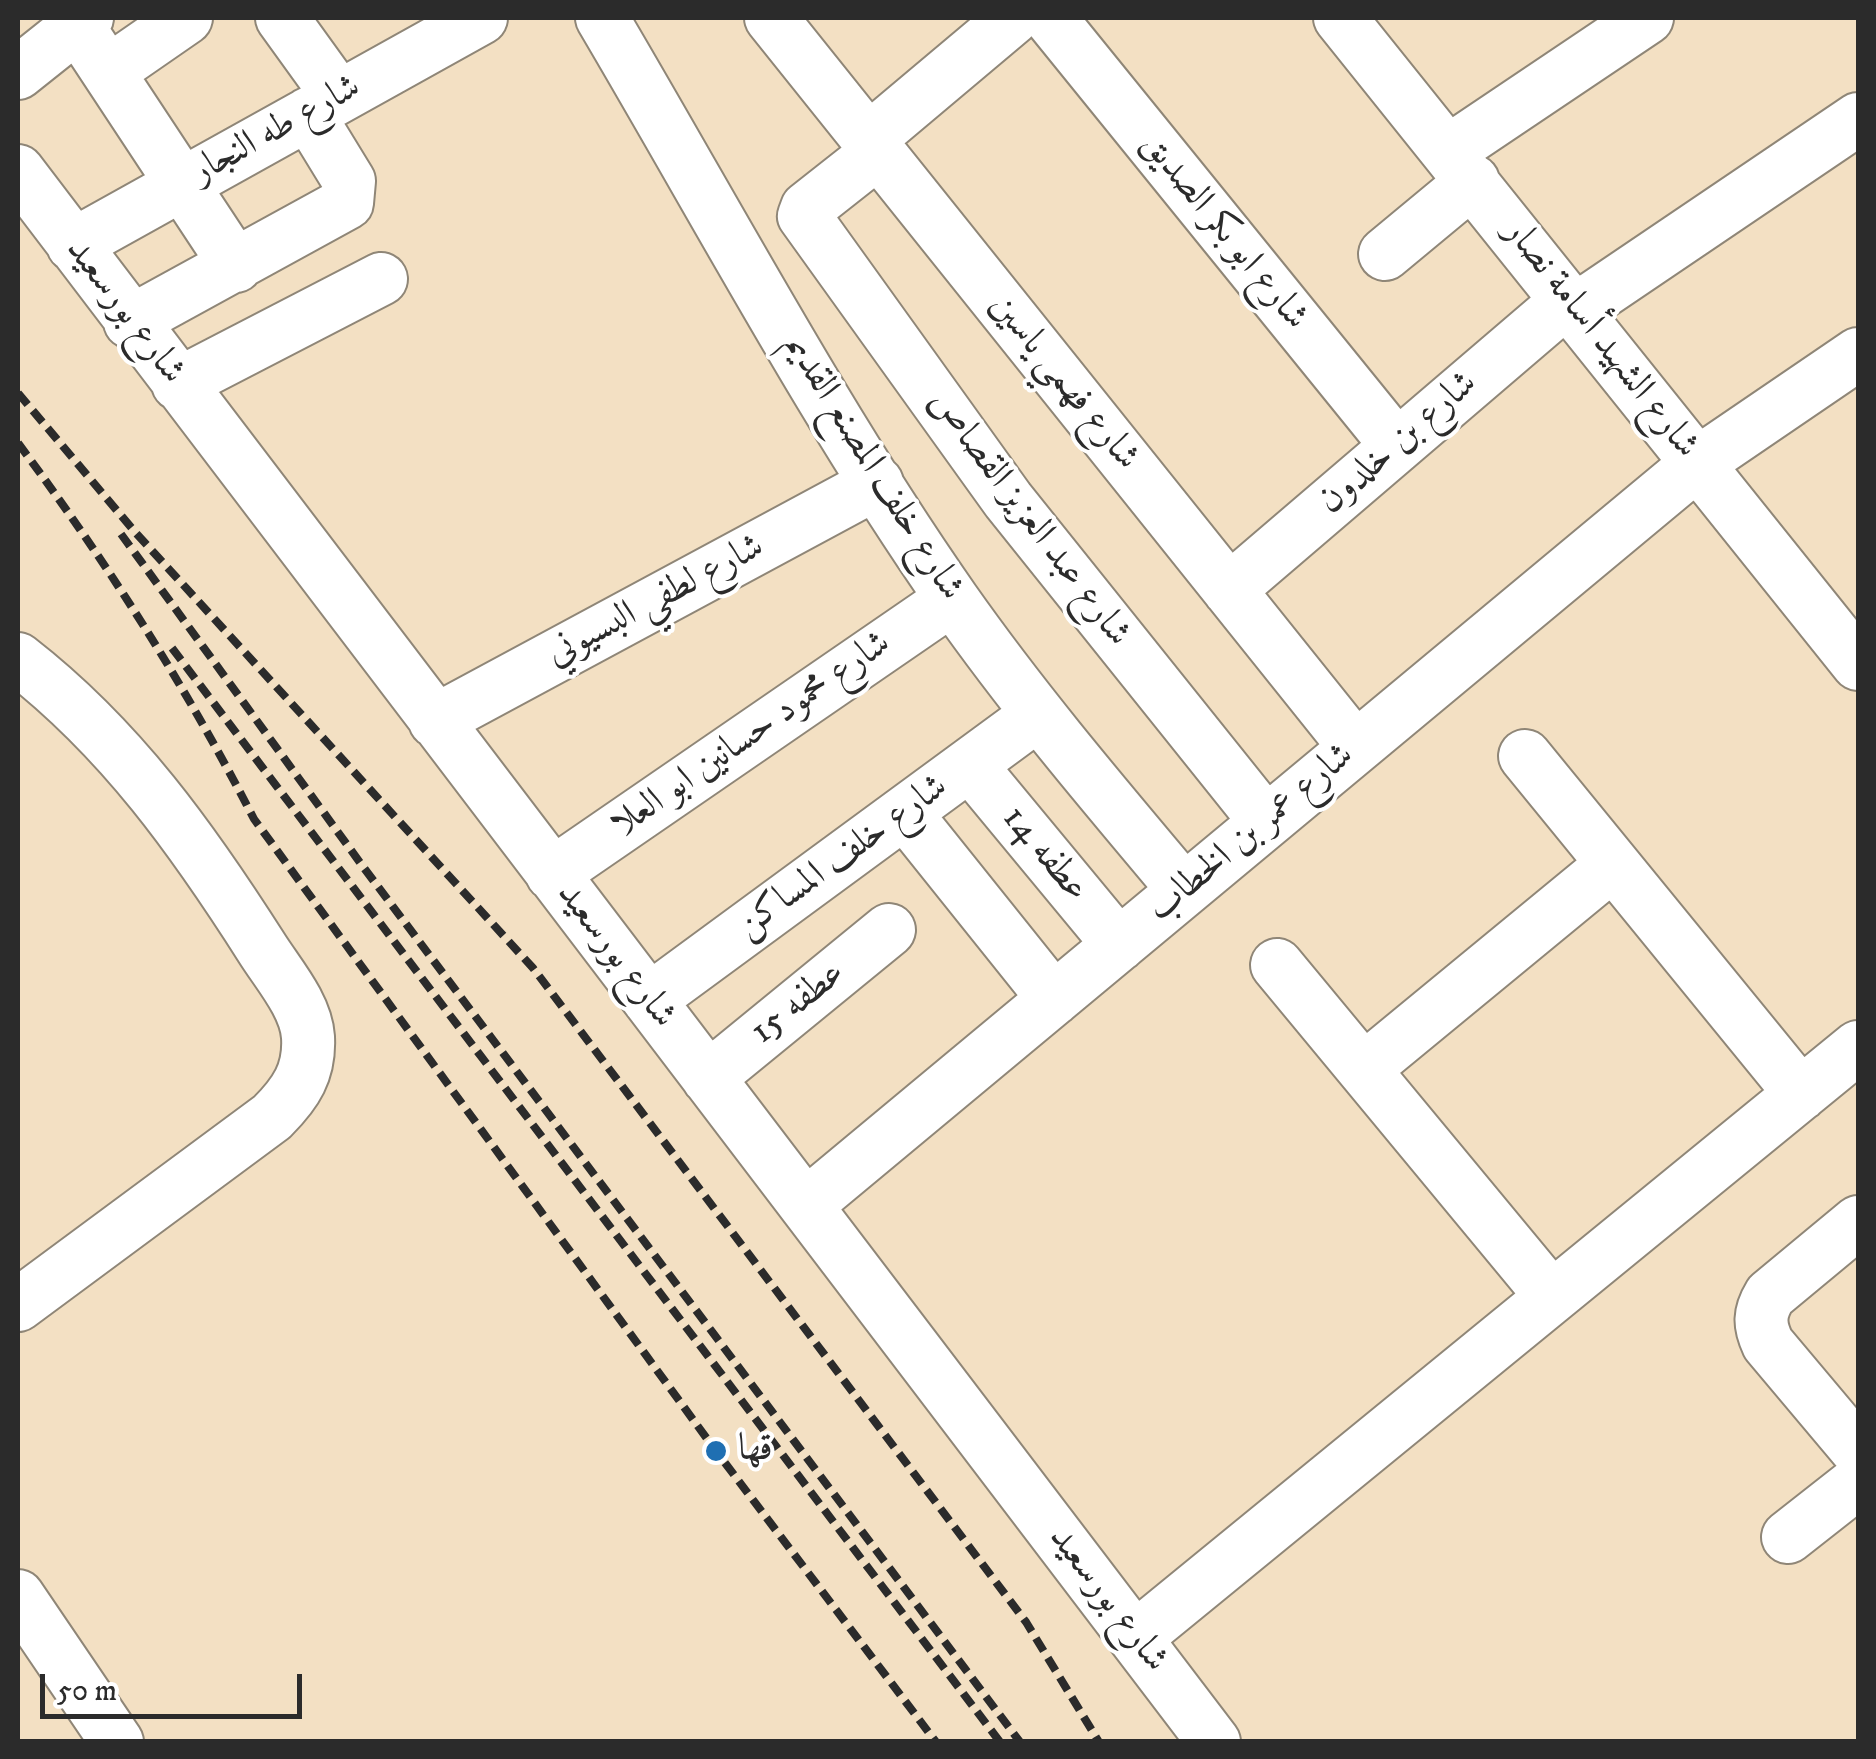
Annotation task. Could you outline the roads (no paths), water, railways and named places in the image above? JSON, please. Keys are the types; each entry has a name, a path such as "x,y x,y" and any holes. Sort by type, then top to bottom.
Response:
{"street":[{"path":"108,72 186,18"},
{"path":"130,322 342,209 351,196 324,106 282,18"},
{"name":"شارع خلف المصنع القديم","path":"602,18 876,483 952,598 1038,715 1184,890"},
{"name":"شارع فهمي ياسين","path":"770,18 1356,747"},
{"path":"873,146 1013,18"},
{"name":"شارع ابو بكر الصديق","path":"1050,18 1396,446"},
{"name":"شارع الشهيد أسامة نصار","path":"1340,18 1858,664"},
{"name":"شارع طه النجار","path":"38,211 183,184 469,20"},
{"path":"18,73 82,21 108,72 236,266"},
{"path":"1385,254 1461,166 1618,25"},
{"name":"شارع بن خلدون","path":"1229,590 1396,446 1573,304 1858,119"},
{"name":"شارع عبد العزيز القصاص","path":"873,146 806,208 804,216 1008,500 1266,822"},
{"name":"شارع بورسعيد","path":"38,211 178,384 1214,1742"},
{"path":"178,384 381,279"},
{"name":"شارع عمر بن الخطاب","path":"806,1205 1698,463 1858,354"},
{"name":"شارع لطفي البسيوني","path":"435,721 876,483"},
{"name":"شارع محمود حسانين ابو العلا","path":"552,874 952,598"},
{"path":"18,659 62,693 144,777 234,904 296,1002 308,1032 308,1064 295,1094 272,1117 18,1305"},
{"name":"شارع خلف المساكن","path":"649,1000 1038,715"},
{"path":"1525,756 1801,1094"},
{"name":"عطفه 14","path":"970,765 1119,945"},
{"path":"904,812 1054,998"},
{"path":"1364,1070 1613,864"},
{"name":"عطفه 15","path":"708,1078 890,930"},
{"path":"1277,965 1552,1297"},
{"path":"1135,1638 1858,1047"},
{"path":"1858,1222 1770,1294 1761,1310 1760,1329 1768,1344 1858,1451"},
{"path":"1788,1537 1858,1482"},
{"path":"19,1602 117,1742"}],"railway":[{"path":"18,393 135,532 533,968 1026,1622 1099,1742"},
{"path":"18,443 144,626 254,819 716,1451 936,1742"},
{"path":"121,534 364,868 1020,1742"},
{"path":"172,648 1000,1742"}],"place":[{"name":"قها","path":"716,1451"}]}
